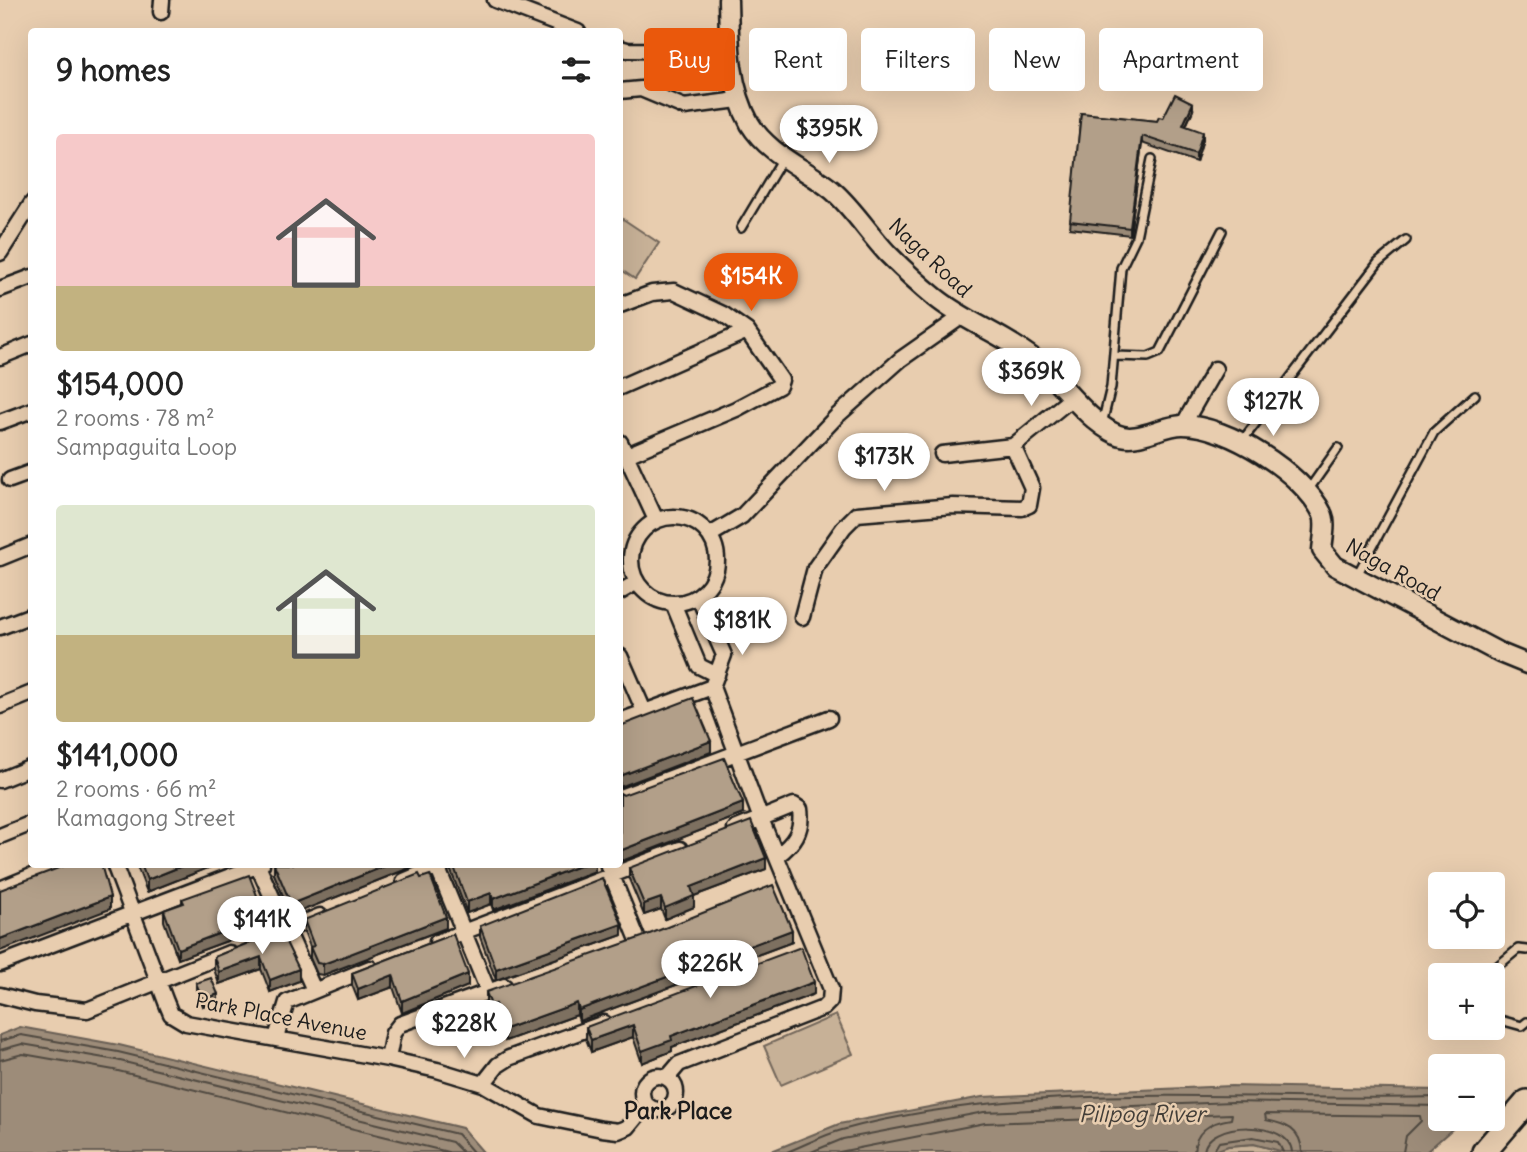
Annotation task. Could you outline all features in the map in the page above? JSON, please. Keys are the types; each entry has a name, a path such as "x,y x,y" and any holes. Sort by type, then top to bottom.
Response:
{"main road":[{"path":"1484,1152 1523,1106"}],"street":[{"path":"495,0 568,28"},
{"name":"Naga Road","path":"727,0 728,28"},
{"path":"623,49 644,50"},
{"name":"Naga Road","path":"735,84 738,100 752,127 783,158 833,191 888,254 961,317 1004,339 1034,359 1101,425 1117,435 1134,437 1183,425 1242,442 1262,454 1307,493 1324,516 1322,550 1326,558 1356,577 1500,653 1527,664"},
{"path":"623,90 641,89 684,107 738,100"},
{"path":"0,253 28,210"},
{"path":"0,289 28,278"},
{"path":"623,304 652,293 674,291 723,314 747,331 781,380 779,386 736,409 623,451"},
{"path":"710,535 742,516 837,416 901,359 961,317"},
{"path":"623,386 747,331"},
{"path":"0,358 28,346"},
{"path":"1183,425 1215,369"},
{"path":"942,454 1013,446 1073,397"},
{"path":"0,422 28,412"},
{"path":"802,617 815,569 844,527 857,514 953,506 1022,508 1029,505 1032,488 1013,446"},
{"path":"623,456 656,520"},
{"path":"10,480 28,473"},
{"path":"674,516 688,518 710,535 716,547 715,574 698,596 673,603 649,595 637,582 631,565 633,542 639,533 656,520 674,516"},
{"path":"0,558 28,547"},
{"path":"623,590 637,582"},
{"path":"623,720 714,681 724,655 698,596"},
{"path":"667,1078 679,1064 823,1008 830,1001 831,989 804,947 781,884 777,856 736,752 714,681 699,666 673,603"},
{"path":"0,627 28,616"},
{"path":"623,663 645,711"},
{"path":"0,706 28,695"},
{"path":"623,796 829,718"},
{"path":"0,779 28,768"},
{"path":"724,833 761,819 787,805 800,809 797,838 777,856"},
{"path":"0,836 28,825"},
{"path":"623,865 699,842"},
{"path":"0,889 51,868"},
{"name":"Park Place Avenue","path":"115,868 171,1014 178,1019 387,1059 483,1084 539,1116 610,1130 628,1126 646,1105"},
{"path":"0,964 252,868"},
{"path":"261,868 314,990"},
{"path":"387,888 432,868"},
{"path":"440,868 488,991"},
{"path":"426,946 609,869 638,939"},
{"path":"0,995 35,1004 87,1010 337,909"},
{"path":"276,1038 287,1002 389,961"},
{"path":"387,1059 393,1033 400,1024 513,983"},
{"path":"483,1084 498,1065 509,1058 622,1016"},
{"path":"652,1077 667,1078 676,1090 673,1104 660,1110 646,1105 642,1095 644,1084 652,1077"}],"lane":[{"path":"741,228 783,158"},
{"path":"1101,425 1111,387 1121,268 1136,237 1152,159"},
{"path":"1114,356 1147,357 1160,352 1222,231"},
{"path":"1242,442 1378,263 1406,240"},
{"path":"1356,577 1434,432 1475,395"},
{"path":"1307,493 1338,449"},
{"path":"1501,963 1518,949 1527,950"},
{"path":"1505,1021 1522,1026 1527,1022"}],"shaded area":[{"path":"623,219 659,243 635,279 623,271"},
{"path":"836,1015 853,1054 781,1085 764,1046"},
{"path":"1254,1144 1284,1152 1212,1152 1228,1146"}],"water":[{"path":"20,1027 119,1045 462,1128 483,1152 0,1152 0,1035"},
{"name":"Pilipog River","path":"1231,1086 1428,1090 1428,1131 1450,1131 1426,1152 1284,1152 1254,1144 1228,1146 1212,1152 769,1152 839,1124 982,1097"}],"pier":[{"path":"1505,1099 1527,1117 1527,1148 1524,1152 1497,1131 1505,1131"}],"building":[{"path":"1175,94 1193,103 1183,125 1203,132 1196,154 1142,136 1130,228 1070,221 1081,113 1157,121 1159,117 1163,118"},
{"path":"693,698 711,741 623,775 623,725"},
{"path":"724,758 743,803 623,850 623,795"},
{"path":"751,821 766,858 691,887 694,896 665,908 661,898 644,904 629,868"},
{"path":"58,868 102,868 110,897 0,939 0,890"},
{"path":"142,868 177,868 147,880"},
{"path":"276,868 380,868 291,904"},
{"path":"454,868 574,868 493,899 491,893 467,902"},
{"path":"419,874 421,878 430,875 446,917 323,964 317,963 304,920"},
{"path":"249,875 265,916 178,949 164,910 184,903 182,899"},
{"path":"602,878 622,924 496,969 480,926"},
{"path":"773,885 792,930 579,1010 577,1003 505,1029 495,1004 491,1005 486,992 642,937"},
{"path":"280,930 299,969 270,980 261,957 219,972 214,957"},
{"path":"453,934 468,974 402,1001 393,975 358,989 352,973"},
{"path":"801,947 814,982 671,1036 672,1040 642,1051 633,1025 591,1040 586,1027"},
{"path":"211,978 218,994 203,1000 196,983"}],"district":[{"name":"Park Place","path":"678,1111"}]}
